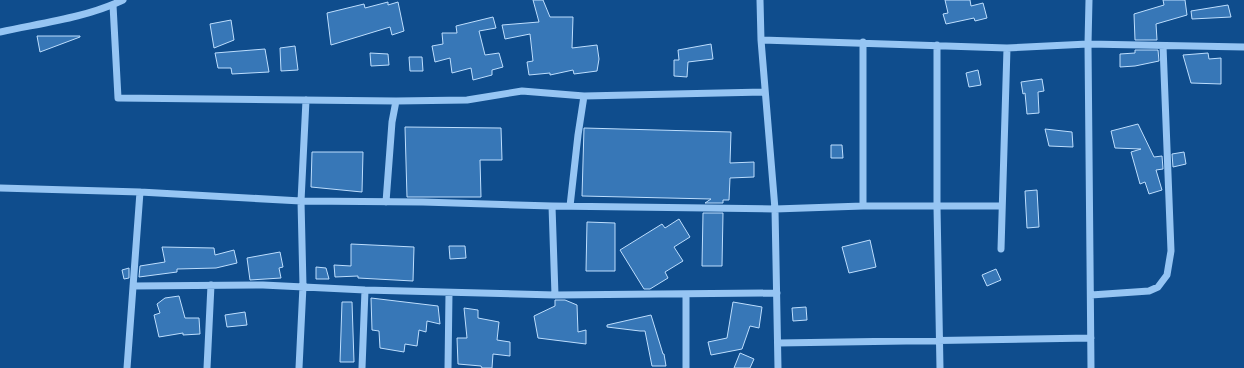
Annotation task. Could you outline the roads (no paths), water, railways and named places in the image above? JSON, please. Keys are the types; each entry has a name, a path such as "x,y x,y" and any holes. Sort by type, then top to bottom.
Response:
{"street":[{"path":"0,32 71,17 112,5 123,0"},
{"path":"760,0 761,40 775,209 778,368"},
{"path":"1088,0 1091,368"},
{"path":"112,5 118,98 396,101 467,100 522,91 584,96 765,92"},
{"path":"761,40 863,42 1007,48 1088,44 1244,47"},
{"path":"863,42 863,206"},
{"path":"937,45 937,207 940,368"},
{"path":"1091,295 1149,291 1158,287 1167,275 1171,251 1163,46"},
{"path":"1001,249 1007,48"},
{"path":"570,206 584,96"},
{"path":"299,368 303,286 301,201 306,100"},
{"path":"386,202 392,122 396,101"},
{"path":"0,188 140,192 301,201 552,206 775,209 863,206 1002,206"},
{"path":"127,368 140,192"},
{"path":"552,206 555,295"},
{"path":"208,368 211,285"},
{"path":"134,286 303,286 365,290 555,295 777,293"},
{"path":"362,368 365,290"},
{"path":"448,368 450,293"},
{"path":"686,294 686,368"},
{"path":"778,343 1091,338"}]}
